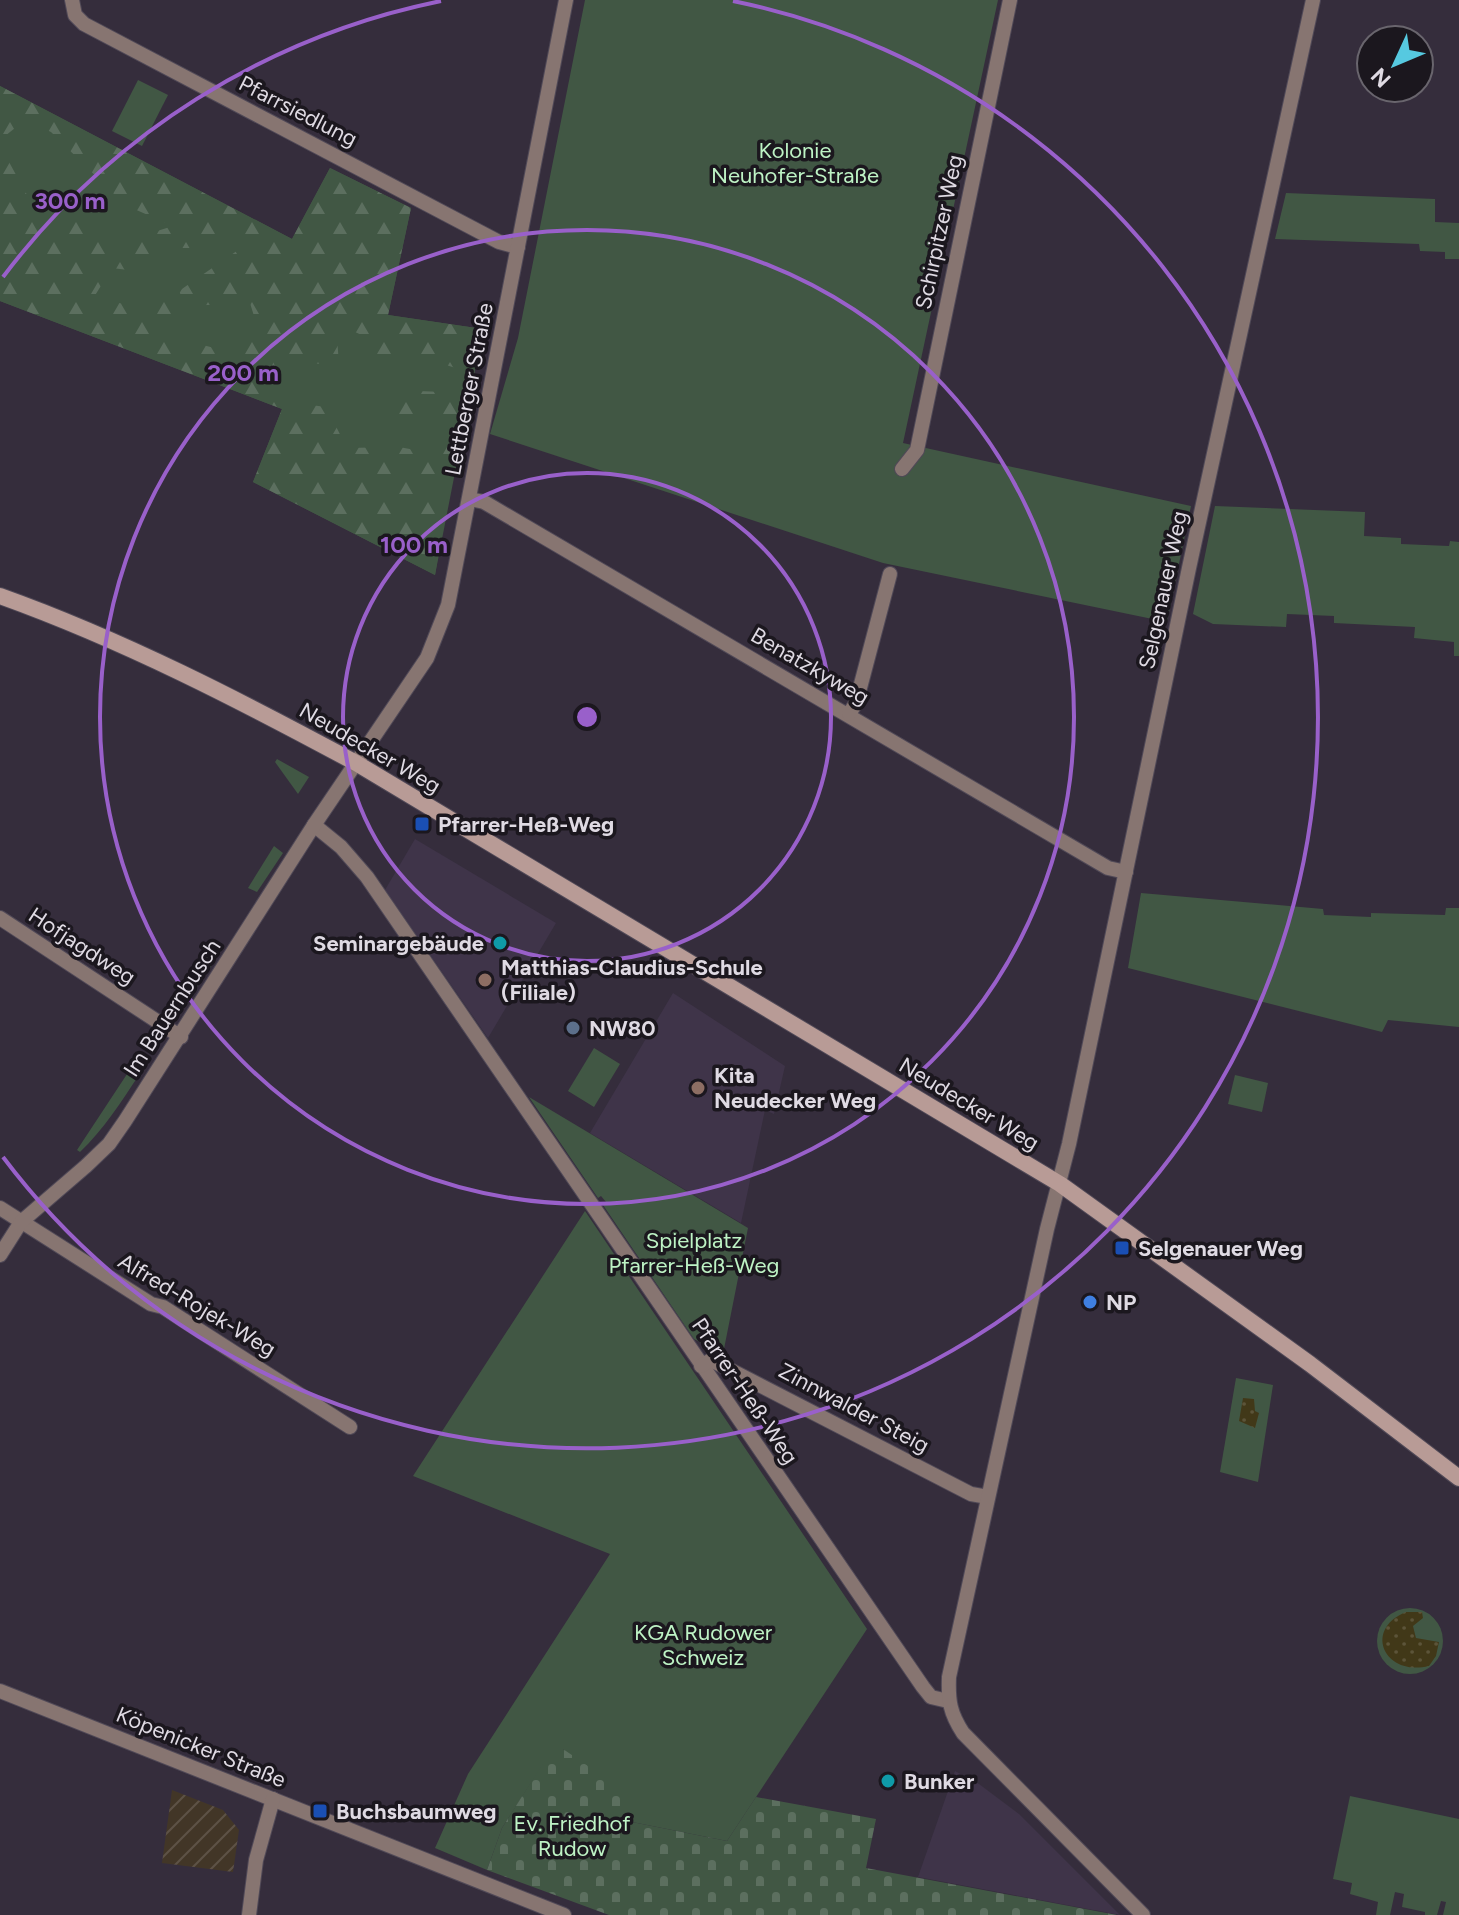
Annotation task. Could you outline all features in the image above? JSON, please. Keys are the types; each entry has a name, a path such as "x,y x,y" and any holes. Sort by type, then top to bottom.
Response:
{"street":[{"name":"Pfarrsiedlung","path":"72,0 75,15 84,24 499,242 518,247"},
{"name":"Lettberger Straße","path":"356,763 427,658 448,605 566,0"},
{"name":"Schirpitzer Weg","path":"902,469 917,450 1010,0"},
{"name":"Selgenauer Weg","path":"948,1701 949,1677 1060,1184 1313,0"},
{"name":"Benatzkyweg","path":"470,499 484,502 1108,868 1126,872"},
{"path":"849,714 856,703 890,574"},
{"name":"Neudecker Weg","path":"0,596 96,634 181,673 356,763 1060,1184 1310,1364 1459,1478"},
{"name":"Im Bauernbusch","path":"0,1255 21,1222 109,1144 356,763"},
{"name":"Pfarrer-Heß-Weg","path":"314,825 341,847 367,877 923,1687 931,1697 948,1701"},
{"name":"Hofjagdweg","path":"0,918 181,1037"},
{"name":"Alfred-Rojek-Weg","path":"0,1208 151,1304 163,1307 350,1427"},
{"name":"Zinnwalder Steig","path":"701,1366 711,1360 971,1494 988,1497"},
{"name":"Köpenicker Straße","path":"0,1691 564,1915"},
{"path":"948,1701 963,1733 1143,1915"},
{"path":"249,1915 256,1860 273,1799"}],"shaded area":[{"name":"Matthias-Claudius-Schule (Filiale)","path":"415,839 556,923 488,1038 385,890"},
{"name":"Kita Neudecker Weg","path":"673,993 785,1066 774,1114 765,1110 741,1223 590,1133"},
{"path":"955,1771 979,1784 1019,1814 1120,1915 918,1877"},
{"path":"172,1790 223,1810 239,1830 233,1872 162,1863"}],"green space":[{"name":"Kolonie Neuhofer-Straße","path":"585,0 998,0 903,443 1191,506 1167,622 883,563 490,434 518,338"},
{"path":"138,80 168,95 142,146 112,131"},
{"path":"0,86 292,239 330,168 411,208 388,315 483,329 435,575 253,482 282,409 0,301"},
{"path":"0,86 292,239 330,168 411,208 388,315 483,329 474,374 403,351 388,375 370,364 370,339 336,323 339,365 273,361 288,402 326,407 347,448 399,447 442,455 443,418 400,416 391,390 471,393 453,478 429,484 427,497 446,509 435,575 253,482 282,409 0,301 0,164 9,162 44,226 101,218 116,244 173,226 125,205 51,132 25,120 0,140","holes":["226,226 244,246 179,291 186,306 250,303 254,316 241,324 238,354 183,340 165,318 179,309 160,295 145,309 94,297 112,268 152,273 164,248 206,248"]},
{"path":"1286,193 1435,199 1435,222 1459,223 1459,259 1445,259 1445,252 1420,251 1419,244 1275,239"},
{"path":"1215,506 1365,512 1364,536 1401,538 1401,544 1449,546 1450,541 1459,542 1459,656 1454,656 1454,642 1414,638 1415,627 1334,623 1334,616 1287,614 1286,627 1213,624 1193,614"},
{"path":"277,759 309,777 298,794 275,762"},
{"path":"274,846 283,853 257,892 248,888"},
{"path":"1141,893 1323,909 1324,915 1445,915 1446,908 1459,908 1459,1027 1388,1020 1382,1032 1128,968"},
{"path":"204,955 214,962 181,1010 171,1003"},
{"path":"594,1048 620,1064 594,1107 568,1091"},
{"path":"131,1068 139,1075 104,1125 80,1152 77,1150"},
{"path":"1235,1075 1268,1083 1262,1112 1228,1104"},
{"name":"Spielplatz Pfarrer-Heß-Weg","path":"529,1097 748,1228 723,1354 694,1339 603,1205 606,1202 601,1196 598,1198"},
{"name":"KGA Rudower Schweiz","path":"585,1211 867,1629 727,1841 632,1822 563,1749 553,1749 502,1828 487,1870 435,1848 468,1774 610,1554 413,1476"},
{"path":"1236,1378 1273,1385 1258,1482 1220,1472"},
{"path":"1410,1608 1423,1611 1433,1618 1440,1628 1443,1641 1440,1654 1433,1664 1423,1671 1410,1674 1397,1671 1387,1664 1380,1654 1377,1641 1380,1628 1387,1618 1397,1611"},
{"name":"Ev. Friedhof Rudow","path":"552,1749 563,1749 622,1789 632,1822 727,1841 756,1797 876,1819 866,1868 1117,1915 609,1915 487,1870 502,1828"},
{"path":"1350,1796 1459,1819 1459,1915 1443,1915 1446,1902 1441,1901 1437,1915 1425,1915 1425,1912 1402,1907 1404,1894 1395,1892 1390,1915 1376,1915 1378,1902 1350,1894 1352,1883 1333,1879"}],"sand":[{"path":"1243,1398 1254,1399 1255,1411 1259,1413 1255,1428 1239,1421"},
{"path":"1406,1612 1422,1612 1423,1618 1413,1626 1416,1638 1439,1642 1436,1656 1429,1666 1413,1668 1400,1665 1384,1650 1385,1629"}],"place":[{"name":"Pfarrer-Heß-Weg","path":"422,824"},
{"name":"Seminargebäude","path":"500,943"},
{"name":"Matthias-Claudius-Schule (Filiale)","path":"485,980"},
{"name":"NW80","path":"573,1028"},
{"name":"Kita Neudecker Weg","path":"698,1088"},
{"name":"Selgenauer Weg","path":"1122,1248"},
{"name":"NP","path":"1090,1302"},
{"name":"Bunker","path":"888,1781"},
{"name":"Buchsbaumweg","path":"320,1811"}]}
